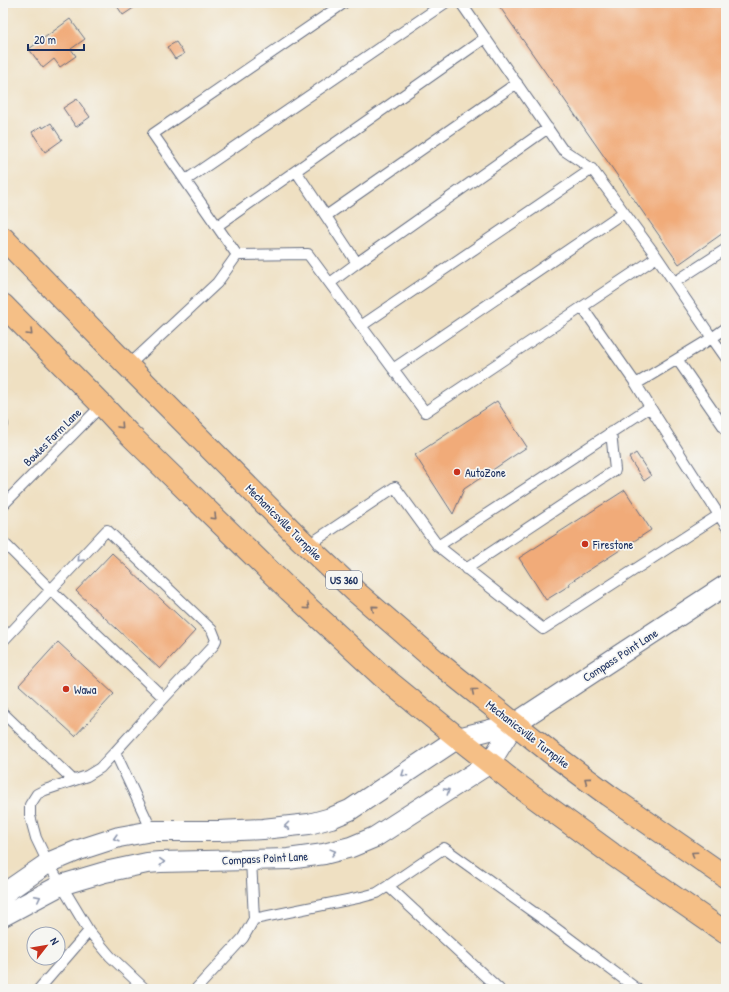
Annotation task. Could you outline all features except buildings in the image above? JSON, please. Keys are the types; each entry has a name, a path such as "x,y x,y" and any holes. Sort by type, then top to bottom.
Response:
{"highway":[{"name":"Mechanicsville Turnpike","path":"3,238 307,546 356,592 424,651 514,724 608,795 726,876"},
{"path":"3,305 128,433 289,590 383,677 519,786 612,854 726,933"}],"street":[{"name":"Compass Point Lane","path":"3,894 48,863 78,850 119,837 152,831 263,829 309,824 331,818 350,810 458,738 514,724 726,585"},
{"name":"Compass Point Lane","path":"3,916 61,885 104,872 147,863 288,859 324,854 351,847 375,837 490,763 514,724"}],"lane":[{"path":"237,255 153,134 344,3"},
{"path":"186,180 445,3"},
{"path":"461,3 562,150 592,169 657,257 726,358"},
{"path":"218,226 485,38"},
{"path":"326,216 517,83"},
{"path":"330,283 548,128"},
{"path":"361,326 592,169"},
{"path":"296,171 357,263"},
{"path":"393,369 624,212"},
{"path":"674,282 726,249"},
{"path":"237,255 308,254 425,412 657,257"},
{"path":"128,366 217,283 237,255"},
{"path":"582,307 636,384 726,526"},
{"path":"636,384 726,328"},
{"path":"678,359 726,430"},
{"name":"Bowles Farm Lane","path":"3,505 102,405"},
{"path":"438,546 650,408"},
{"path":"466,569 615,470 611,432"},
{"path":"307,546 395,487 438,546 543,629 719,515"},
{"path":"3,640 107,530 212,630 216,640 213,646 100,768 87,776 37,794 30,805 30,816 36,838 48,863 89,931 110,956 146,989"},
{"path":"3,542 164,698"},
{"path":"3,713 73,780"},
{"path":"115,752 152,831"},
{"path":"254,919 377,893 444,848 637,989"},
{"path":"196,989 243,938 254,919 251,860"},
{"path":"388,886 499,989"},
{"path":"39,989 89,931"}],"place":[{"name":"AutoZone","path":"457,472"},
{"name":"Firestone","path":"585,544"},
{"name":"Wawa","path":"66,689"}]}
